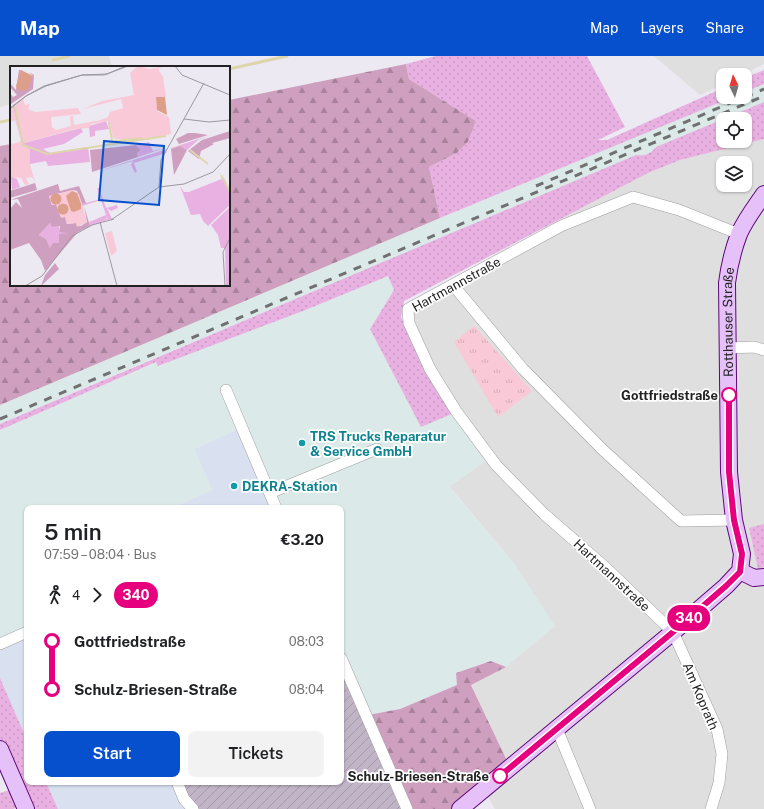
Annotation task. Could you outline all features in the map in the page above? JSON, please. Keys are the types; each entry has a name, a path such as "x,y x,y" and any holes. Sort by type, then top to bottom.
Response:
{"main road":[{"name":"Rotthauser Straße","path":"740,572 742,554 734,520 729,472 727,283 729,267 739,234 764,194"},
{"path":"460,809 673,632 740,572 754,578 764,577"},
{"path":"0,749 26,809"}],"street":[{"name":"Hartmannstraße","path":"673,632 606,568 533,503 496,465 456,412 430,369 409,323 408,309 562,226 632,197 679,210 739,234"},
{"path":"453,285 523,369 603,450 681,521 734,520"},
{"path":"728,348 754,347 764,350"},
{"path":"226,390 275,505"},
{"path":"270,493 377,449"},
{"name":"Am Koprath","path":"673,632 717,729 722,754 719,783 711,809"},
{"path":"0,644 24,633"},
{"path":"344,665 407,809"},
{"path":"557,729 590,809"},
{"path":"178,785 184,799 193,809"}],"shaded area":[{"path":"0,56 109,56 112,66 10,66 10,104 0,107"},
{"path":"436,56 587,56 625,127 598,140 607,140 716,91 716,104 440,218 429,167 457,153 468,142 476,121 409,79 406,64"},
{"path":"654,56 764,56 764,64 752,70 752,68 716,68 716,87 700,95"},
{"path":"764,70 764,84 752,89 752,75"},
{"path":"764,84 764,102 740,112 716,112 716,122 656,147 651,153 154,358 0,424 0,405 440,218 716,104 752,104 752,89"},
{"path":"764,102 764,139 752,142 752,112 740,112"},
{"path":"716,122 716,148 728,148 680,160 648,173 404,301 401,317 454,413 421,427 370,329 394,290 388,276 303,311 158,366 156,362 0,430 0,424 636,155 648,154 656,147"},
{"path":"764,139 764,809 495,809 485,791 511,769 471,684 506,667 513,562 449,486 489,459 431,368 409,309 454,286 555,222 648,173 680,160 728,148 752,148 752,142"},
{"path":"388,276 394,290 370,329 454,413 489,459 449,487 513,562 555,626 506,667 491,661 456,673 457,685 400,709 368,715 344,659 344,505 278,505 273,495 376,451 380,444 271,491 243,427 194,449 212,490 179,505 24,505 24,631 0,642 0,430 156,362 158,366 303,311"},
{"path":"240,428 273,505 179,505 212,490 194,449"},
{"path":"764,524 764,567 758,569 749,528"},
{"path":"24,636 24,733 0,678 0,646"},
{"path":"344,671 405,809 194,809 180,785 344,785"},
{"path":"0,678 24,733 24,785 47,785 58,809 28,809 0,744"},
{"path":"47,785 178,785 191,809 58,809"},
{"path":"12,789 19,807 13,809 0,809 0,793"}],"green space":[{"path":"406,64 409,79 476,121 468,142 457,153 429,167 440,218 0,405 0,146 10,144 10,286 230,286 230,100"},
{"path":"474,326 532,391 498,417 454,342"},
{"path":"491,661 506,667 471,685 509,765 456,809 409,809 368,715 400,709 457,685 456,673"}],"waterway":[{"path":"53,60 69,56"},
{"path":"230,69 287,56"},
{"path":"0,122 10,120"}],"railway":[{"path":"752,94 764,89"},
{"path":"0,419 764,96"},
{"path":"536,186 728,104"}],"bus line":[{"name":"340","path":"500,776 673,632 740,572 742,554 734,520 729,472 729,395"}],"place":[{"name":"Gottfriedstraße","path":"729,395"},
{"name":"TRS Trucks Reparatur & Service GmbH","path":"302,443"},
{"name":"DEKRA-Station","path":"234,486"},
{"name":"Schulz-Briesen-Straße","path":"500,776"}]}
